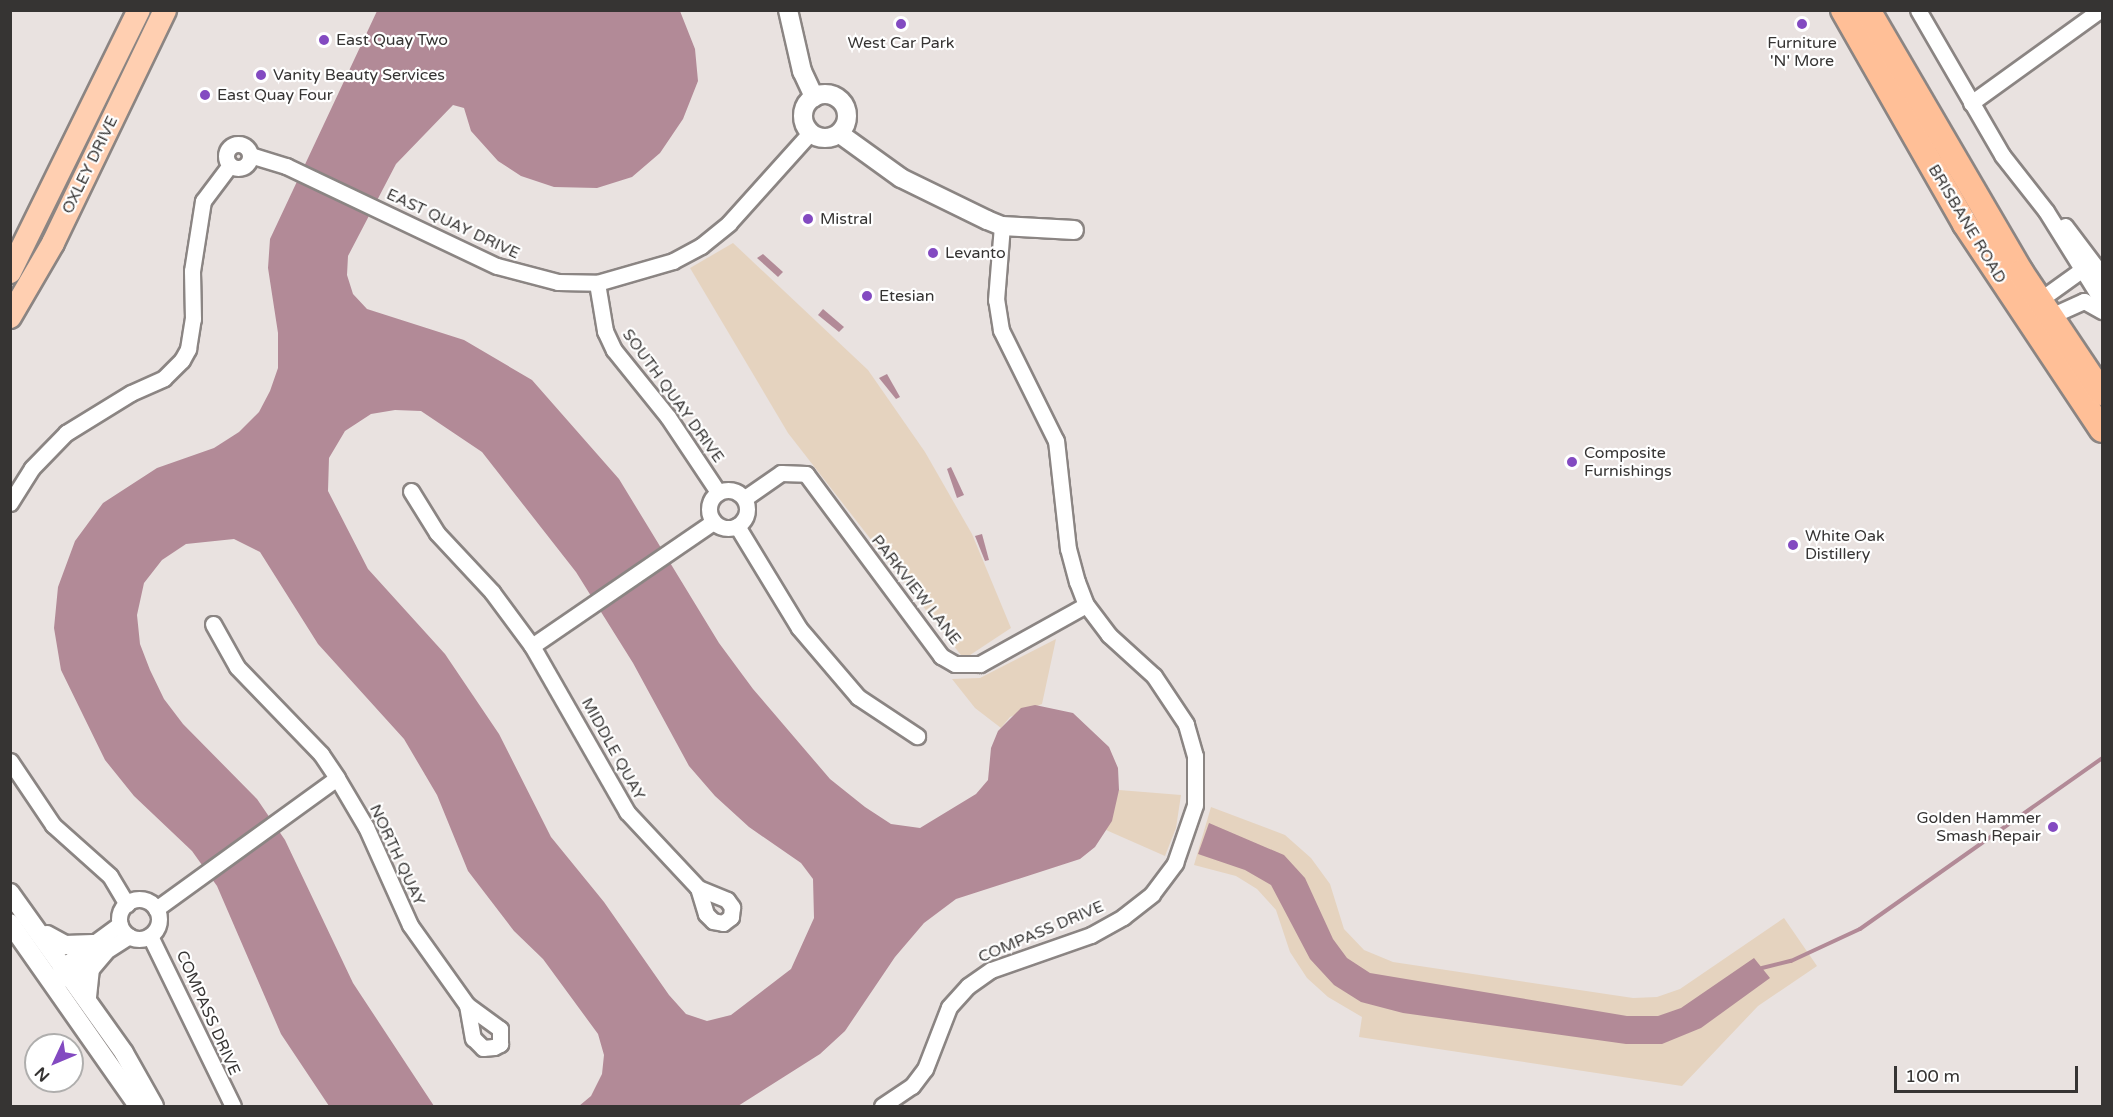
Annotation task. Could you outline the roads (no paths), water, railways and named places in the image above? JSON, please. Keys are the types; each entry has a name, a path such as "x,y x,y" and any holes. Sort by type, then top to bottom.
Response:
{"highway":[{"name":"BRISBANE ROAD","path":"1843,10 1959,214 2035,314 2103,393"},
{"name":"BRISBANE ROAD","path":"1868,10 2035,314 2103,430"}],"main road":[{"name":"OXLEY DRIVE","path":"10,272 138,10"},
{"name":"OXLEY DRIVE","path":"10,317 53,243 165,10"}],"street":[{"path":"788,10 802,71 814,97"},
{"path":"1918,10 2002,155 2046,212 2080,271 2103,301"},
{"path":"1971,103 2100,10"},
{"path":"833,95 843,102 848,119 840,134 825,139 810,133 803,118 803,111 814,97 833,95"},
{"name":"EAST QUAY DRIVE","path":"10,503 32,468 66,433 132,393 164,378 182,360 188,349 193,320 192,271 203,201 231,165 244,167 250,155 286,166 523,275 597,283 664,265 701,246 729,224 810,133"},
{"path":"840,134 866,156 901,178 1002,226 1074,230"},
{"path":"2046,212 2064,224 2103,275"},
{"name":"COMPASS DRIVE","path":"882,1107 912,1086 925,1069 949,1007 968,986 991,970 1091,935 1123,917 1152,894 1175,863 1187,837 1195,805 1195,756 1186,724 1154,676 1109,635 1086,605 1068,549 1064,485 1056,441 1001,330 996,300 1002,226"},
{"path":"2035,314 2080,271"},
{"path":"2080,271 2103,279"},
{"name":"SOUTH QUAY DRIVE","path":"597,283 605,332 615,350 718,492"},
{"path":"2035,314 2084,301 2103,311"},
{"name":"PARKVIEW LANE","path":"744,498 781,473 806,474 941,656 955,664 980,664 1086,605"},
{"path":"734,490 744,498 747,514 737,526 726,528 713,522 708,507 718,492 734,490"},
{"name":"MIDDLE QUAY","path":"411,491 437,533 492,592 532,646 627,812 698,888"},
{"path":"532,646 713,522"},
{"path":"737,526 799,627 858,697 878,713 916,736"},
{"name":"NORTH QUAY","path":"213,624 237,667 321,754 366,827 410,925 467,1005"},
{"path":"10,761 53,825 110,876 127,904"},
{"path":"156,909 193,878 337,778"},
{"path":"10,893 39,928 87,997 124,1053 154,1107"},
{"path":"125,930 122,911 127,904 139,899 156,909"},
{"path":"51,981 125,930 150,936 158,924 156,909"},
{"path":"10,922 138,1107"},
{"path":"39,928 65,945 99,948"},
{"name":"COMPASS DRIVE","path":"150,936 233,1107"},
{"path":"87,997 90,969 99,948"}],"waterway":[{"path":"1762,968 1791,961 1860,929 2102,758"}],"place":[{"name":"West Car Park","path":"901,24"},
{"name":"Furniture 'N' More","path":"1802,24"},
{"name":"East Quay Two","path":"324,40"},
{"name":"Vanity Beauty Services","path":"261,75"},
{"name":"East Quay Four","path":"205,95"},
{"name":"Mistral","path":"808,219"},
{"name":"Levanto","path":"933,253"},
{"name":"Etesian","path":"867,296"},
{"name":"Composite Furnishings","path":"1572,462"},
{"name":"White Oak Distillery","path":"1793,545"},
{"name":"Golden Hammer Smash Repair","path":"2053,827"}]}
